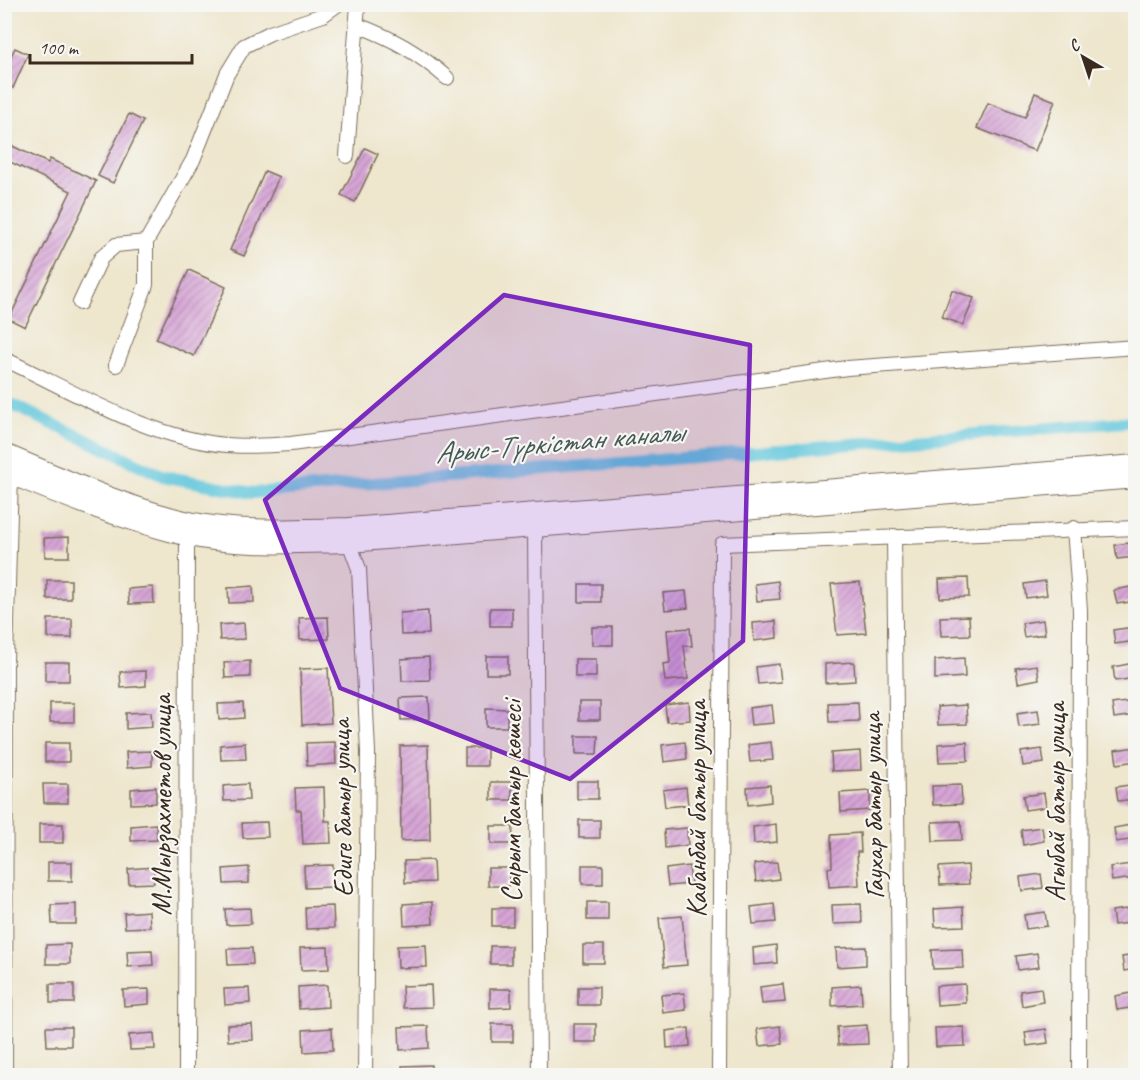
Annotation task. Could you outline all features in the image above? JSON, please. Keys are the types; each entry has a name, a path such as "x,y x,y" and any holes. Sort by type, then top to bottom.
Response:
{"highway":[{"path":"4,454 119,500 189,522 256,529 349,528 1136,465"},
{"path":"8,472 115,513 187,535 256,543 349,542 1136,478"}],"street":[{"path":"116,365 146,285 146,242 193,160 227,74 244,46 270,33 323,15 338,4"},
{"path":"347,156 358,4"},
{"path":"357,25 393,39 420,54 447,78"},
{"path":"80,303 101,258 116,245 146,242"},
{"path":"4,359 141,423 182,436 215,443 257,446 291,444 847,368 1136,347"},
{"path":"5,1076 8,472"},
{"name":"Сырым батыр көшесі","path":"535,527 539,1076"},
{"path":"894,536 1074,528 1136,528"},
{"name":"Агыбай батыр улица","path":"1074,528 1080,610 1079,1076"},
{"name":"М.Мырзахметов улица","path":"186,1076 187,535"},
{"name":"Кабанбай батыр улица","path":"719,1076 722,543 894,536"},
{"name":"Гаухар батыр улица","path":"894,536 900,1076"},
{"name":"Едиге батыр улица","path":"349,542 359,569 368,752 365,1076"}],"highlighted area":[{"path":"504,295 750,345 743,641 570,779 340,688 265,500"}],"building":[{"path":"15,48 28,54 13,88 4,84 4,70"},
{"path":"1035,93 1055,101 1035,151 977,128 988,103 1025,117"},
{"path":"129,114 143,121 113,183 98,176"},
{"path":"4,142 48,163 50,159 96,181 25,327 9,319 71,191 4,159"},
{"path":"365,148 378,154 355,202 341,195"},
{"path":"265,171 279,177 244,256 230,250"},
{"path":"189,270 226,287 194,356 156,339"},
{"path":"952,290 974,298 963,325 942,317"},
{"path":"69,537 69,557 45,557 44,538"},
{"path":"1136,542 1136,557 1117,559 1115,545"},
{"path":"968,578 969,597 940,598 939,579"},
{"path":"47,580 71,580 71,599 47,599"},
{"path":"778,581 780,599 757,601 755,584"},
{"path":"1045,581 1047,595 1026,598 1024,584"},
{"path":"860,582 866,633 837,635 831,584"},
{"path":"579,584 601,584 601,602 579,602"},
{"path":"253,586 254,602 229,603 228,588"},
{"path":"1136,586 1136,601 1117,604 1114,590"},
{"path":"153,587 154,603 129,604 128,589"},
{"path":"686,591 688,608 665,610 663,593"},
{"path":"490,608 512,608 512,626 490,626"},
{"path":"428,611 429,634 401,635 400,613"},
{"path":"969,616 970,635 941,636 940,617"},
{"path":"328,617 329,639 300,640 299,618"},
{"path":"48,619 72,619 72,638 48,638"},
{"path":"1043,620 1045,634 1024,637 1022,623"},
{"path":"776,621 777,638 754,641 753,623"},
{"path":"244,623 245,639 220,640 219,625"},
{"path":"592,627 613,627 613,645 592,645"},
{"path":"1134,627 1136,641 1115,644 1113,630"},
{"path":"690,628 692,646 684,646 688,679 665,681 663,664 670,663 667,630"},
{"path":"486,656 508,656 508,674 486,674"},
{"path":"429,657 430,680 402,681 401,659"},
{"path":"964,658 965,677 935,679 935,660"},
{"path":"575,659 596,659 596,677 575,677"},
{"path":"250,661 250,677 225,678 224,663"},
{"path":"45,662 69,662 69,681 45,681"},
{"path":"854,662 855,681 825,683 825,664"},
{"path":"1134,663 1136,678 1115,681 1113,667"},
{"path":"779,664 781,682 758,684 756,667"},
{"path":"1037,665 1039,679 1018,683 1016,668"},
{"path":"328,668 331,723 302,725 300,669"},
{"path":"146,671 146,686 121,688 120,672"},
{"path":"429,697 430,719 401,720 400,698"},
{"path":"1133,701 1135,715 1114,718 1112,704"},
{"path":"579,702 600,702 600,720 579,720"},
{"path":"689,702 690,720 667,722 665,705"},
{"path":"858,702 859,721 829,722 828,703"},
{"path":"50,703 74,703 74,722 50,722"},
{"path":"243,703 244,718 219,720 218,704"},
{"path":"772,705 774,723 751,725 749,708"},
{"path":"966,705 967,724 938,725 937,707"},
{"path":"486,708 507,709 507,727 486,727"},
{"path":"1038,710 1040,724 1019,727 1017,713"},
{"path":"151,712 152,727 126,729 126,713"},
{"path":"576,736 598,736 597,754 576,754"},
{"path":"335,742 336,764 307,766 306,743"},
{"path":"685,742 687,759 664,762 662,745"},
{"path":"771,742 773,760 750,762 748,745"},
{"path":"967,742 968,761 939,762 938,744"},
{"path":"45,743 69,743 69,762 45,762"},
{"path":"245,743 246,759 221,760 220,745"},
{"path":"428,745 430,840 401,841 400,746"},
{"path":"1136,747 1136,761 1117,764 1115,750"},
{"path":"465,748 487,748 487,766 465,766"},
{"path":"1042,749 1044,763 1023,766 1021,752"},
{"path":"152,751 152,766 127,768 126,752"},
{"path":"860,751 861,770 832,771 831,753"},
{"path":"577,781 598,781 598,799 577,799"},
{"path":"491,782 512,782 512,800 491,800"},
{"path":"43,784 68,784 68,803 44,803"},
{"path":"248,784 249,800 224,801 223,786"},
{"path":"1136,784 1136,799 1118,801 1116,787"},
{"path":"770,785 771,802 748,805 747,787"},
{"path":"961,785 962,804 933,805 932,786"},
{"path":"156,787 156,803 131,804 131,789"},
{"path":"324,787 325,821 330,821 331,843 303,844 301,810 296,810 295,788"},
{"path":"686,787 688,805 665,807 663,790"},
{"path":"870,791 870,810 841,812 840,793"},
{"path":"1044,793 1046,807 1025,810 1023,796"},
{"path":"579,820 600,820 600,838 579,838"},
{"path":"961,821 962,840 933,841 932,822"},
{"path":"267,822 268,837 243,838 242,823"},
{"path":"39,824 63,824 63,843 39,843"},
{"path":"156,824 157,840 131,841 131,826"},
{"path":"776,824 777,842 754,844 753,827"},
{"path":"1136,824 1136,839 1116,842 1114,828"},
{"path":"491,826 513,826 512,844 491,844"},
{"path":"1042,827 1044,841 1023,845 1021,830"},
{"path":"687,828 688,845 665,848 664,830"},
{"path":"860,833 861,852 857,852 859,885 829,887 828,868 832,867 831,835"},
{"path":"433,860 434,882 405,883 404,861"},
{"path":"48,862 72,862 72,881 48,881"},
{"path":"777,862 779,879 756,882 754,864"},
{"path":"1131,864 1133,878 1112,881 1110,867"},
{"path":"333,865 334,887 305,888 304,866"},
{"path":"582,865 603,865 603,884 582,884"},
{"path":"968,865 969,884 940,885 939,867"},
{"path":"689,866 691,884 668,886 666,869"},
{"path":"154,867 154,883 129,884 128,869"},
{"path":"249,867 249,883 224,884 223,869"},
{"path":"488,868 509,868 509,886 488,886"},
{"path":"1041,874 1043,888 1022,891 1020,877"},
{"path":"432,902 433,924 404,926 403,904"},
{"path":"587,902 608,902 608,920 587,920"},
{"path":"76,904 76,924 52,924 51,905"},
{"path":"774,904 776,922 753,924 751,907"},
{"path":"861,904 862,923 833,924 832,905"},
{"path":"333,906 334,928 306,929 305,907"},
{"path":"963,907 964,926 935,927 934,909"},
{"path":"250,908 251,924 226,925 225,909"},
{"path":"492,908 513,908 513,926 492,926"},
{"path":"1133,908 1135,922 1114,925 1112,911"},
{"path":"149,911 150,927 125,928 124,913"},
{"path":"1045,912 1047,926 1026,929 1024,915"},
{"path":"682,916 687,965 664,967 659,918"},
{"path":"70,944 70,964 46,964 46,945"},
{"path":"426,945 427,967 398,968 397,946"},
{"path":"583,945 604,945 604,963 583,963"},
{"path":"776,945 777,963 754,965 753,948"},
{"path":"490,946 511,946 511,964 490,964"},
{"path":"328,947 329,969 301,970 300,948"},
{"path":"866,947 866,965 837,967 836,948"},
{"path":"252,948 253,964 228,965 227,949"},
{"path":"962,949 963,968 933,969 932,950"},
{"path":"152,950 153,965 128,967 127,951"},
{"path":"1037,953 1039,967 1018,970 1016,956"},
{"path":"1136,955 1136,969 1124,971 1122,957"},
{"path":"50,984 74,984 74,1003 50,1003"},
{"path":"783,984 785,1002 762,1004 760,987"},
{"path":"965,984 966,1003 937,1005 936,986"},
{"path":"327,985 328,1007 299,1009 298,987"},
{"path":"431,985 432,1007 403,1008 402,986"},
{"path":"861,985 862,1004 832,1006 832,987"},
{"path":"578,987 599,987 599,1005 578,1005"},
{"path":"249,988 250,1003 225,1005 224,989"},
{"path":"1041,988 1043,1002 1022,1006 1020,991"},
{"path":"149,989 149,1004 124,1006 123,990"},
{"path":"490,989 511,989 511,1007 490,1008"},
{"path":"1136,992 1136,1007 1117,1010 1115,996"},
{"path":"684,993 686,1010 663,1013 661,995"},
{"path":"252,1024 253,1040 228,1041 227,1025"},
{"path":"492,1024 513,1024 513,1042 492,1042"},
{"path":"574,1024 596,1024 596,1042 574,1042"},
{"path":"867,1025 868,1044 838,1045 837,1027"},
{"path":"428,1026 429,1048 400,1050 399,1027"},
{"path":"780,1026 782,1044 759,1046 757,1029"},
{"path":"46,1027 71,1027 71,1046 47,1046"},
{"path":"964,1027 965,1046 936,1047 935,1028"},
{"path":"332,1028 333,1050 304,1052 303,1030"},
{"path":"689,1028 690,1046 667,1048 666,1031"},
{"path":"1046,1029 1048,1043 1027,1046 1025,1032"},
{"path":"154,1033 155,1049 130,1050 129,1035"},
{"path":"431,1065 431,1076 403,1076 402,1066"}],"waterway":[{"name":"Арыс-Түркістан каналы","path":"4,401 163,476 252,493 1136,421"}]}
